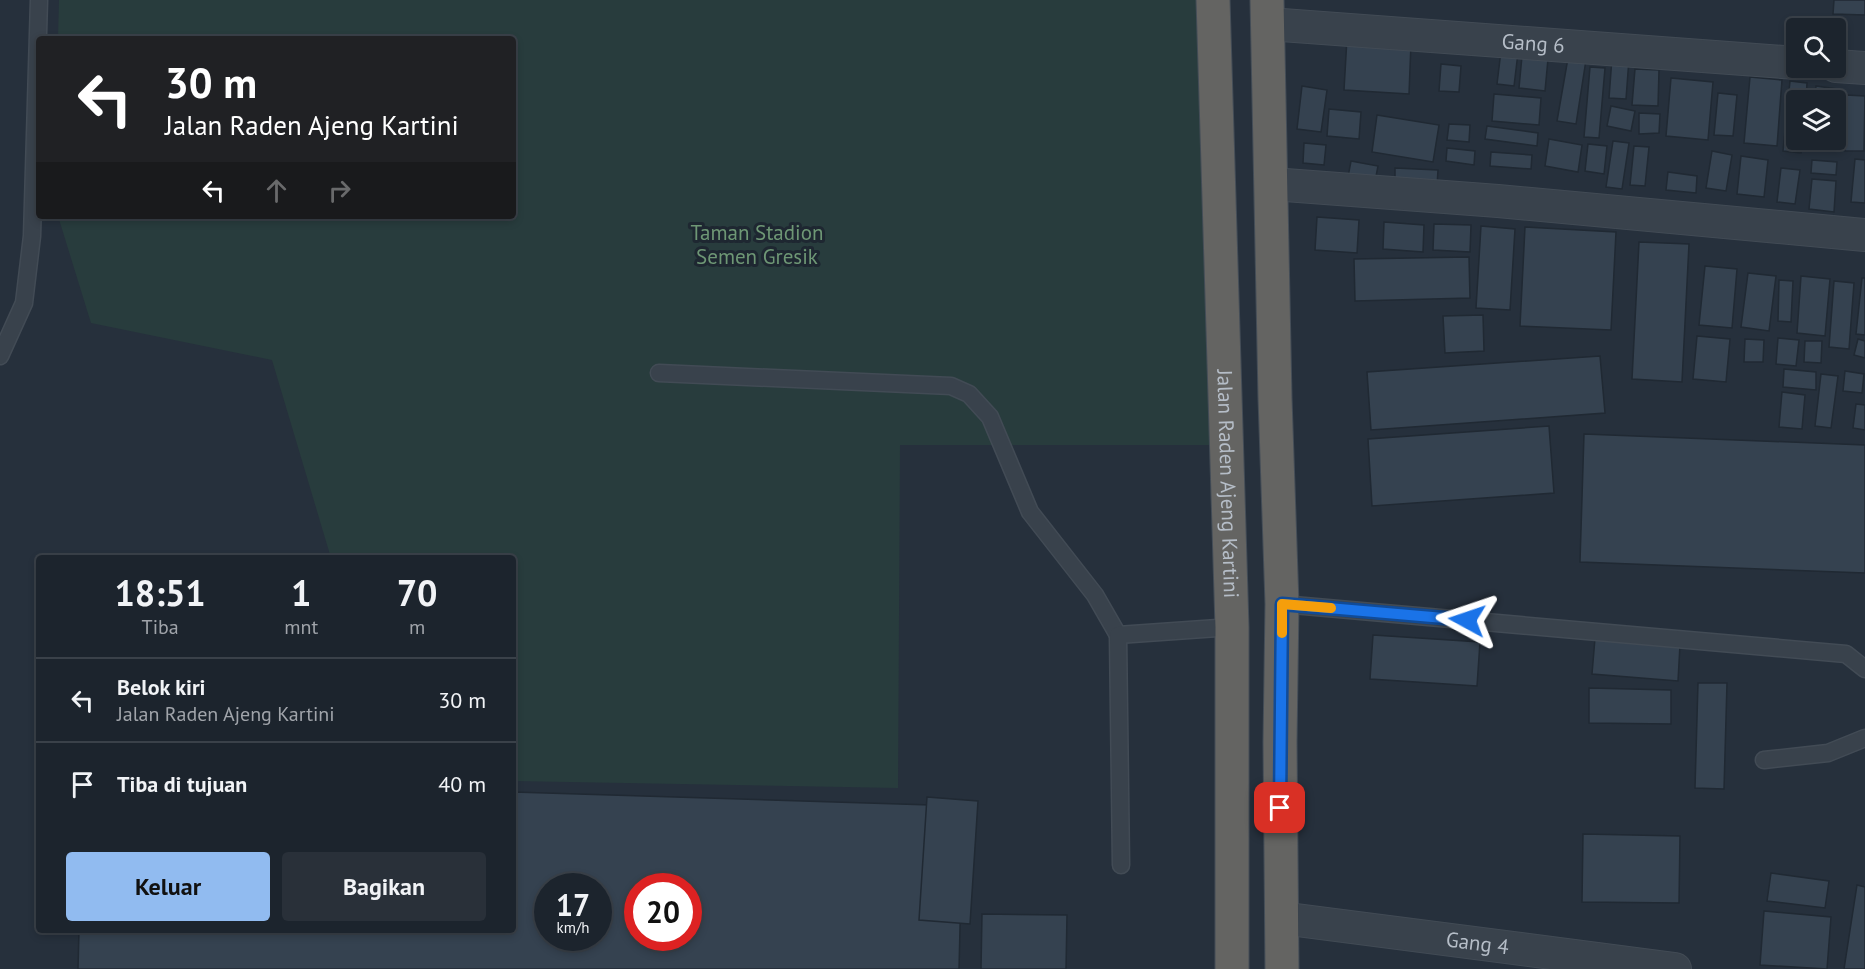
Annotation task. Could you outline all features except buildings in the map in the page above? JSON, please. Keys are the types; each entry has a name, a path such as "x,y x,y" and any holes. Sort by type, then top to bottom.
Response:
{"highway":[{"name":"Jalan Raden Ajeng Kartini","path":"1213,0 1232,627 1232,969"},
{"path":"1268,12 1275,398 1282,604 1280,742 1282,969"}],"street":[{"name":"Gang 6","path":"1268,12 1786,62"},
{"path":"1846,67 1865,68"},
{"path":"1272,184 1498,201 1865,235"},
{"name":"Gang 4","path":"1281,918 1620,966 1675,969"}],"lane":[{"path":"38,36 39,0"},
{"path":"0,356 24,303 32,236 36,101"},
{"path":"659,373 951,386 969,394 990,417 1030,512 1095,595 1118,635 1121,865"},
{"path":"1282,604 1846,654 1865,669"},
{"path":"1118,635 1232,627"},
{"path":"1764,760 1828,753 1865,738"}],"green space":[{"name":"Taman Stadion Semen Gresik","path":"59,0 1212,0 1221,445 900,445 898,788 516,781 516,555 330,555 272,360 91,323 59,219 516,219 516,36 58,36"}],"slow traffic":[{"path":"1282,633 1282,604 1331,608"}],"route":[{"path":"1280,808 1282,604 1467,620"}]}
